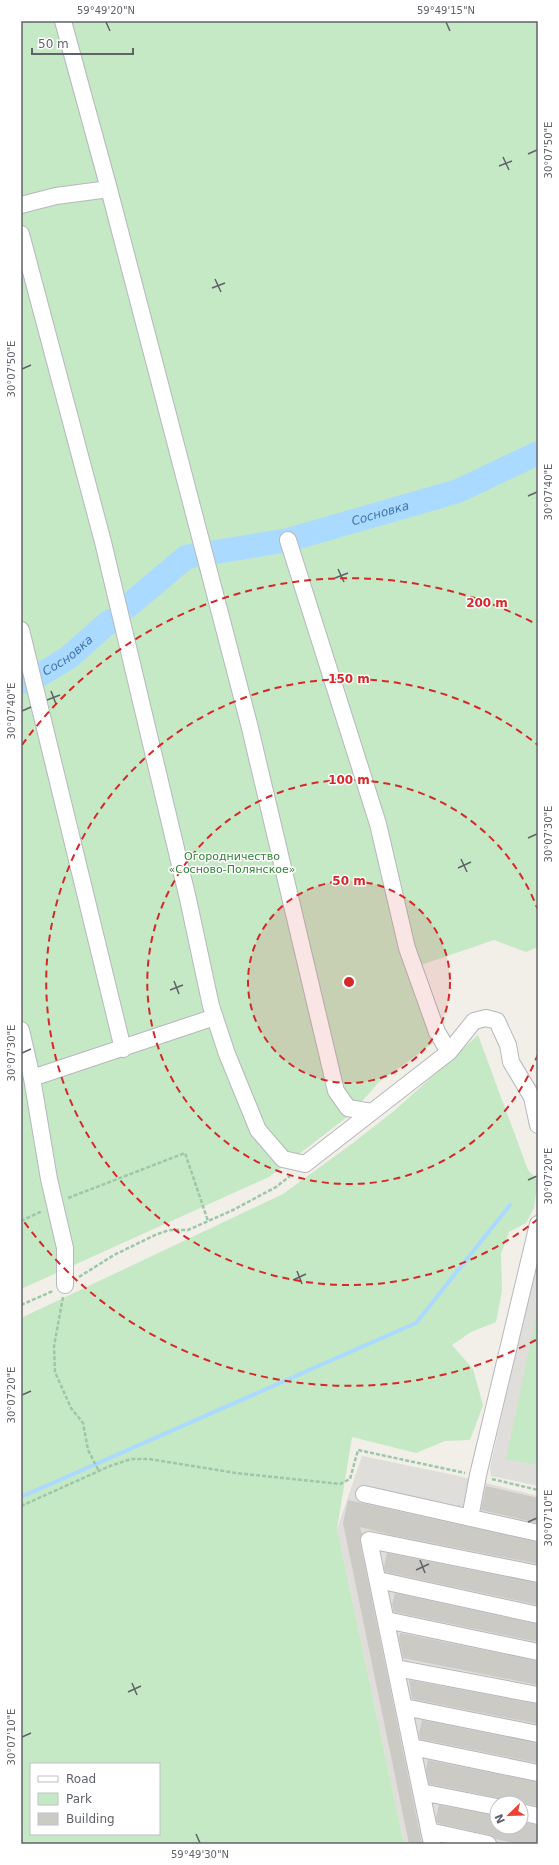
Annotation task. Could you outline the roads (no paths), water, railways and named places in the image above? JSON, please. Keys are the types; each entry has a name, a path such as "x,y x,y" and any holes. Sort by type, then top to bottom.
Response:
{"lane":[{"path":"63,21 109,189 249,724 336,1091 348,1108 372,1112"},
{"path":"21,205 56,196 109,189"},
{"path":"21,234 103,542 214,1017 258,1130 282,1159 305,1164 449,1052 474,1021 486,1018 497,1021 508,1045 511,1062 532,1097 538,1126"},
{"path":"288,540 378,824 408,948 437,1032 449,1052"},
{"path":"21,630 123,1049"},
{"path":"32,1078 123,1049 214,1017"},
{"path":"21,1030 32,1078 40,1128 65,1248 65,1285"},
{"path":"470,1518 478,1475 538,1224"},
{"path":"364,1494 538,1533"},
{"path":"488,1844 430,1838 370,1540 538,1574"},
{"path":"378,1580 538,1615"},
{"path":"386,1620 538,1652"},
{"path":"396,1668 538,1695"},
{"path":"404,1708 538,1734"},
{"path":"412,1747 538,1773"},
{"path":"421,1792 489,1805"}],"waterway":[{"name":"Сосновка","path":"216,552 288,540 458,491 538,453"},
{"name":"Сосновка","path":"128,606 186,557 193,556"},
{"name":"Сосновка","path":"21,682 41,674 68,658 110,621"},
{"path":"21,1497 416,1323 510,1205"}],"park label":[{"name":"Огородничество «Сосново-Полянское»","path":"232,862"}]}
